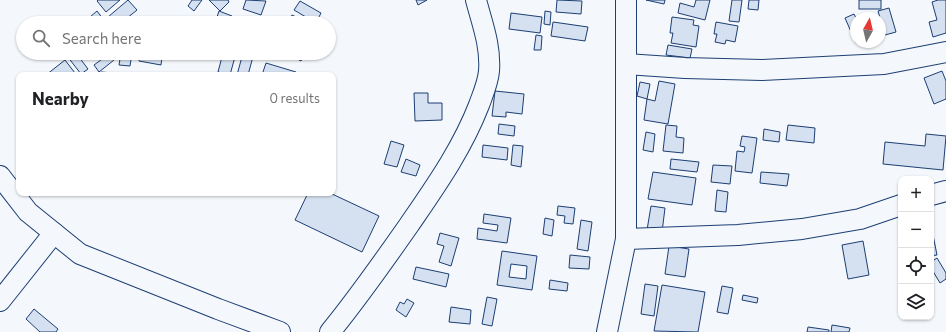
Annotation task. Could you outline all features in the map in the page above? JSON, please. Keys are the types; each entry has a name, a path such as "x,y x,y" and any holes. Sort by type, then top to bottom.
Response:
{"street":[{"path":"330,332 352,305 424,203 454,157 473,119 486,87 489,70 488,43 476,0"},
{"path":"607,332 626,239 626,0"},
{"path":"626,64 685,68 762,70 884,64 946,52"},
{"path":"0,176 28,212 80,254 280,332"},
{"path":"934,194 946,190"},
{"path":"626,239 738,235 802,229 860,220 898,206"},
{"path":"0,300 54,233"}],"building":[{"path":"120,0 106,12 97,1"},
{"path":"128,0 137,10 130,16 109,16"},
{"path":"192,0 202,0 194,11 188,6"},
{"path":"209,0 228,0 229,2 220,11"},
{"path":"246,0 266,1 261,15 243,9"},
{"path":"416,0 427,0 418,5"},
{"path":"557,0 582,1 581,14 556,12"},
{"path":"646,0 665,0 664,4"},
{"path":"696,0 710,0 705,20 678,13 680,3 694,7"},
{"path":"732,0 742,0 739,22 729,21"},
{"path":"749,0 759,0 758,10 748,9"},
{"path":"859,0 881,0 881,9 859,9"},
{"path":"946,0 946,33 933,37 929,22 937,20 932,2"},
{"path":"300,1 321,13 320,16 304,16 294,10"},
{"path":"889,8 896,32 886,35 886,12 878,11"},
{"path":"97,11 101,16 91,16"},
{"path":"219,11 232,16 217,16"},
{"path":"545,11 551,12 550,25 544,24"},
{"path":"511,13 542,17 540,33 509,29"},
{"path":"850,16 850,29 845,18"},
{"path":"672,17 694,20 693,25 699,26 696,47 671,43 673,33 670,33"},
{"path":"553,22 588,27 585,41 551,36"},
{"path":"716,22 738,26 735,42 726,40 725,44 715,42 717,34 714,34"},
{"path":"536,35 542,36 541,50 534,50"},
{"path":"668,45 692,49 690,58 666,55"},
{"path":"65,60 74,72 50,72"},
{"path":"70,60 81,60 88,69 84,72 79,72"},
{"path":"101,60 114,60 99,72 94,65"},
{"path":"120,60 131,60 130,66 119,65"},
{"path":"139,60 162,60 161,65"},
{"path":"221,60 234,60 231,72 218,72"},
{"path":"241,60 252,60 249,72 238,72"},
{"path":"266,63 296,72 263,72"},
{"path":"942,71 946,81 946,99 934,104 924,78"},
{"path":"659,81 675,84 668,124 644,120 647,99 655,101"},
{"path":"640,82 650,84 647,99 637,96"},
{"path":"495,91 524,94 522,114 506,112 506,117 492,116"},
{"path":"414,93 428,93 428,103 442,103 442,120 415,121"},
{"path":"499,124 515,126 514,136 498,134"},
{"path":"666,125 677,126 676,137 684,138 683,153 663,151"},
{"path":"788,125 815,128 814,143 786,140"},
{"path":"764,129 780,132 779,142 763,140"},
{"path":"646,132 655,134 653,152 643,150"},
{"path":"926,134 946,136 943,170 883,164 885,142 925,146"},
{"path":"742,136 757,138 752,173 735,171 737,151 744,152 745,147 740,146"},
{"path":"391,141 404,145 397,167 384,164"},
{"path":"483,145 508,148 507,160 482,157"},
{"path":"513,145 523,146 521,167 511,165"},
{"path":"406,159 420,165 416,176 401,172"},
{"path":"671,159 699,162 697,172 670,169"},
{"path":"713,165 732,166 730,184 711,182"},
{"path":"653,172 696,178 692,205 648,199"},
{"path":"761,172 789,174 787,186 760,183"},
{"path":"717,190 728,192 726,212 715,211"},
{"path":"307,196 336,196 379,216 362,252 295,220"},
{"path":"558,206 575,208 573,224 564,223 565,216 557,215"},
{"path":"651,206 665,208 662,232 647,230"},
{"path":"484,214 511,218 507,243 477,239 478,228 497,231 498,225 483,223"},
{"path":"545,218 554,220 552,236 543,234"},
{"path":"581,220 592,222 588,251 577,249"},
{"path":"440,233 459,238 451,266 439,262 444,246 437,244"},
{"path":"934,240 937,255 934,256"},
{"path":"863,241 869,275 848,279 842,245"},
{"path":"669,246 689,249 685,277 665,274"},
{"path":"502,251 537,256 532,290 497,285","holes":["511,264 527,266 526,279 509,277"]},
{"path":"570,255 590,257 589,269 569,268"},
{"path":"937,258 946,273 946,279 940,283 934,273 934,260"},
{"path":"416,267 449,274 446,287 413,279"},
{"path":"550,280 568,283 567,291 549,289"},
{"path":"645,284 658,286 654,316 641,314"},
{"path":"662,285 705,292 698,332 654,331"},
{"path":"722,286 733,288 728,314 717,312"},
{"path":"743,295 758,298 757,303 742,300"},
{"path":"487,297 497,299 492,326 482,324"},
{"path":"407,299 414,303 406,317 396,310 400,302 404,304"},
{"path":"451,307 471,310 470,324 449,322"},
{"path":"34,309 58,329 56,332 40,332 26,319"},
{"path":"832,325 850,328 849,332 831,332"},
{"path":"808,327 829,330 829,332 807,332"}]}
